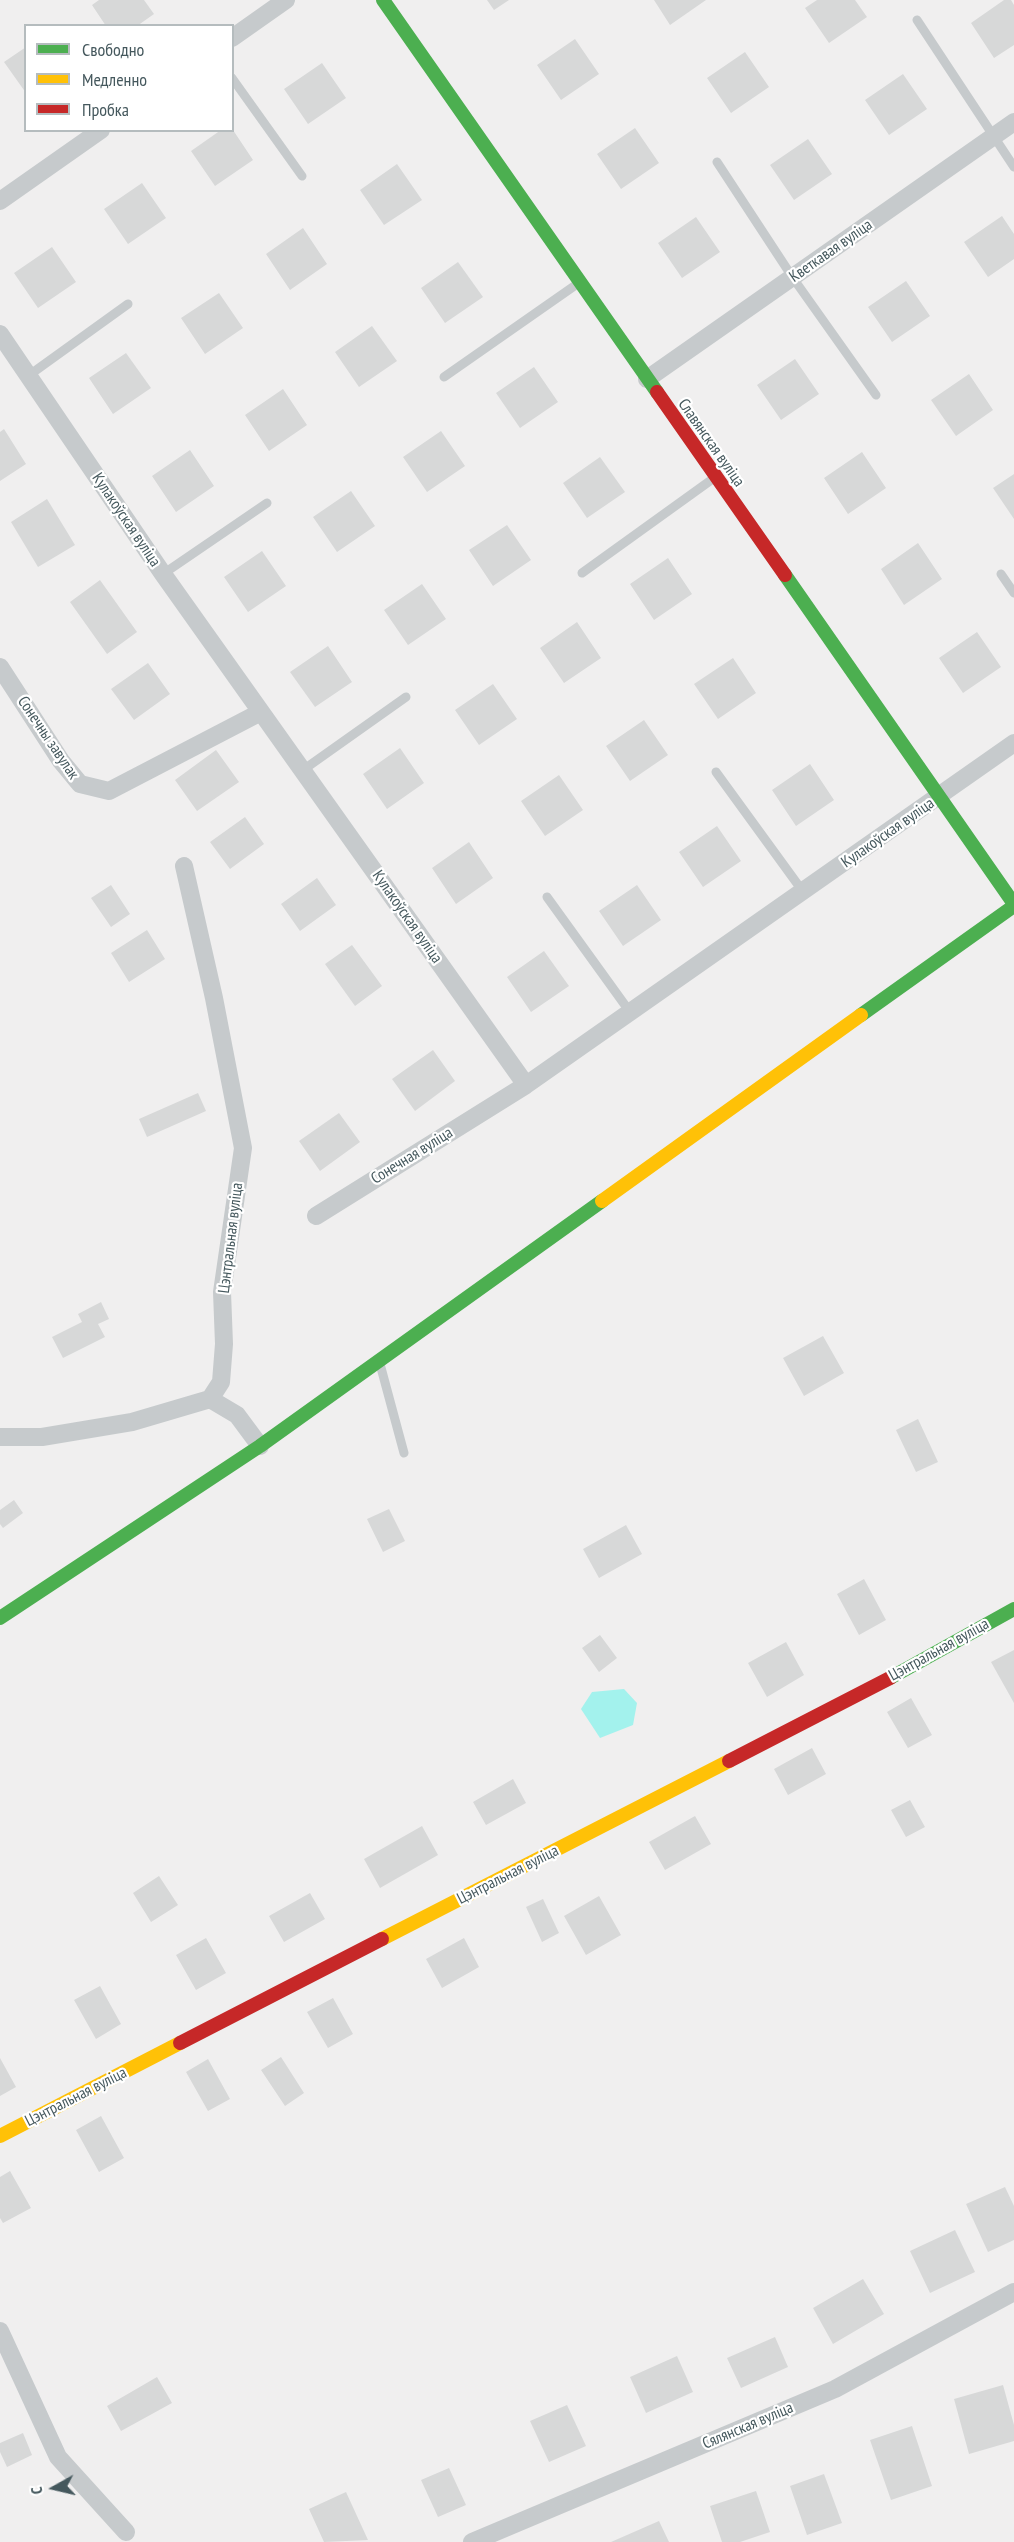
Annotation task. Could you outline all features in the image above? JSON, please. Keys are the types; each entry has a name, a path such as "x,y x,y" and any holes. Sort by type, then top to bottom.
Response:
{"street":[{"path":"234,37 286,0"},
{"name":"Славянская вуліца","path":"383,0 1014,905"},
{"name":"Кветкавая вуліца","path":"647,379 1014,122"},
{"path":"0,201 98,132"},
{"name":"Кулакоўская вуліца","path":"0,334 164,574 253,716 303,770 526,1086 804,893 1014,743"},
{"name":"Сонечны завулак","path":"0,667 61,760 80,784 109,791 253,716"},
{"name":"Цэнтральная вуліца","path":"184,866 214,998 243,1148 222,1292 224,1344 221,1382 210,1399"},
{"path":"0,1618 260,1446 1014,905"},
{"name":"Сонечная вуліца","path":"316,1216 526,1086"},
{"path":"0,1437 42,1437 132,1422 210,1399 237,1416 260,1446"},
{"name":"Цэнтральная вуліца","path":"0,2136 933,1656 1014,1609"},
{"name":"Сялянская вуліца","path":"472,2542 836,2389 1014,2292"},
{"path":"0,2331 58,2457 126,2532"}],"lane":[{"path":"917,20 1014,167"},
{"path":"234,81 302,176"},
{"path":"717,162 793,278 876,394"},
{"path":"444,376 581,281"},
{"path":"28,375 128,304"},
{"path":"582,573 715,477"},
{"path":"164,574 267,502"},
{"path":"1002,574 1014,593"},
{"path":"303,770 406,697"},
{"path":"716,772 804,893"},
{"path":"547,897 630,1012"},
{"path":"379,1362 404,1454"}],"water":[{"path":"624,1689 637,1703 633,1725 600,1738 581,1709 592,1692"}],"building":[{"path":"99,0 144,0 154,14 140,24 105,24 92,5"},
{"path":"487,0 509,0 494,10"},
{"path":"654,0 706,0 670,25"},
{"path":"817,0 855,0 867,17 829,43 805,8"},
{"path":"1004,0 1011,0 1014,5 1014,45 994,58 971,23"},
{"path":"575,39 599,74 561,100 537,65"},
{"path":"24,48 24,90 4,62"},
{"path":"745,52 769,87 731,113 707,78"},
{"path":"322,63 346,98 308,124 284,89"},
{"path":"903,74 927,109 889,135 865,100"},
{"path":"635,128 659,163 621,189 597,154"},
{"path":"218,132 234,132 253,160 215,186 191,151"},
{"path":"808,139 832,174 794,200 770,165"},
{"path":"397,164 422,200 384,225 360,190"},
{"path":"142,183 166,218 128,244 104,209"},
{"path":"1002,216 1014,234 1014,259 988,277 964,242"},
{"path":"696,217 720,252 682,278 658,243"},
{"path":"303,228 327,264 290,290 266,254"},
{"path":"52,247 76,282 38,308 14,273"},
{"path":"458,262 483,297 445,323 421,288"},
{"path":"906,281 930,316 892,342 868,307"},
{"path":"219,293 243,328 205,354 181,318"},
{"path":"372,326 397,361 359,387 335,352"},
{"path":"126,353 151,388 113,414 89,378"},
{"path":"795,359 819,394 781,420 757,385"},
{"path":"534,367 558,402 520,428 496,393"},
{"path":"969,374 993,410 956,436 931,400"},
{"path":"283,389 307,425 269,451 245,415"},
{"path":"4,429 26,464 0,481 0,432"},
{"path":"441,431 465,466 427,492 403,457"},
{"path":"190,450 214,486 176,512 152,476"},
{"path":"862,452 886,488 848,514 824,478"},
{"path":"600,457 625,492 587,518 563,483"},
{"path":"1014,474 1014,519 993,488"},
{"path":"351,491 375,526 337,552 313,517"},
{"path":"47,499 75,545 38,567 11,522"},
{"path":"507,525 531,560 493,586 469,550"},
{"path":"918,543 942,579 904,605 881,569"},
{"path":"262,551 286,586 248,612 224,577"},
{"path":"668,558 692,594 654,620 630,584"},
{"path":"100,580 137,632 107,654 70,602"},
{"path":"422,584 446,619 408,645 384,610"},
{"path":"577,622 601,658 564,683 540,648"},
{"path":"977,632 1001,667 963,693 939,658"},
{"path":"328,646 352,682 315,707 290,672"},
{"path":"733,658 756,693 718,719 694,684"},
{"path":"148,663 170,694 134,720 111,689"},
{"path":"493,684 517,719 479,745 455,710"},
{"path":"644,720 668,755 630,781 606,746"},
{"path":"400,748 424,783 387,809 363,774"},
{"path":"216,750 239,782 197,811 175,780"},
{"path":"810,764 834,800 796,826 772,790"},
{"path":"559,775 583,810 545,836 521,801"},
{"path":"245,817 264,844 230,869 210,842"},
{"path":"717,826 741,861 703,887 679,852"},
{"path":"469,842 493,878 456,904 432,868"},
{"path":"317,878 336,905 300,931 281,904"},
{"path":"111,885 130,914 111,927 91,898"},
{"path":"637,885 661,920 623,946 599,911"},
{"path":"147,930 165,959 129,982 111,953"},
{"path":"352,945 382,986 355,1006 325,964"},
{"path":"544,951 569,986 531,1012 507,977"},
{"path":"433,1050 455,1081 415,1111 392,1079"},
{"path":"198,1093 206,1111 147,1137 139,1119"},
{"path":"339,1113 360,1142 320,1171 299,1141"},
{"path":"101,1302 109,1319 98,1324 105,1337 63,1358 52,1337 82,1322 78,1314"},
{"path":"823,1336 844,1373 804,1396 783,1358"},
{"path":"918,1419 938,1462 916,1472 896,1430"},
{"path":"14,1500 23,1513 3,1528 0,1524 0,1510"},
{"path":"389,1509 405,1541 383,1552 367,1519"},
{"path":"626,1525 642,1554 599,1578 583,1549"},
{"path":"864,1579 886,1620 859,1635 837,1594"},
{"path":"600,1635 617,1658 599,1672 582,1648"},
{"path":"786,1642 804,1675 767,1697 748,1663"},
{"path":"1014,1650 1014,1703 991,1662"},
{"path":"911,1698 932,1735 908,1748 887,1712"},
{"path":"812,1748 826,1774 788,1795 774,1769"},
{"path":"513,1779 526,1803 486,1825 473,1802"},
{"path":"910,1800 925,1827 906,1837 891,1810"},
{"path":"695,1816 711,1844 665,1870 649,1842"},
{"path":"422,1826 438,1855 380,1888 364,1859"},
{"path":"159,1876 178,1905 151,1922 133,1893"},
{"path":"310,1893 325,1919 284,1942 269,1916"},
{"path":"599,1896 621,1935 586,1955 564,1916"},
{"path":"543,1899 559,1933 542,1942 526,1907"},
{"path":"206,1938 226,1973 196,1990 176,1955"},
{"path":"464,1938 479,1967 442,1988 426,1959"},
{"path":"100,1986 121,2024 96,2039 74,2000"},
{"path":"333,1998 353,2034 328,2048 307,2012"},
{"path":"281,2057 304,2093 285,2106 261,2070"},
{"path":"0,2058 16,2087 0,2096"},
{"path":"208,2059 230,2099 208,2111 186,2072"},
{"path":"101,2116 124,2158 99,2172 76,2130"},
{"path":"10,2171 31,2208 3,2223 0,2218 0,2177"},
{"path":"1005,2187 1014,2206 1014,2240 988,2252 966,2204"},
{"path":"955,2230 975,2272 930,2293 910,2251"},
{"path":"863,2279 884,2314 833,2344 813,2308"},
{"path":"775,2337 788,2367 741,2388 727,2358"},
{"path":"677,2356 693,2392 646,2413 630,2377"},
{"path":"157,2377 172,2403 121,2431 107,2406"},
{"path":"1003,2385 1014,2425 1014,2441 969,2454 954,2399"},
{"path":"567,2405 586,2446 549,2462 530,2421"},
{"path":"912,2426 932,2486 891,2500 870,2440"},
{"path":"23,2433 32,2455 7,2467 0,2452 0,2443"},
{"path":"449,2468 466,2505 438,2517 421,2480"},
{"path":"824,2474 842,2523 807,2535 790,2486"},
{"path":"756,2491 770,2532 740,2542 722,2542 710,2506"},
{"path":"346,2492 368,2540 324,2542 309,2509"},
{"path":"659,2521 669,2542 611,2542"}],"traffic: fast":[{"path":"383,0 657,392"},
{"path":"785,575 1014,904"},
{"path":"861,1015 1014,906"},
{"path":"0,1618 260,1446 602,1201"},
{"path":"890,1678 1014,1609"}],"traffic: slow":[{"path":"602,1201 861,1015"},
{"path":"382,1939 729,1761"},
{"path":"0,2136 180,2043"}],"traffic: jam":[{"path":"657,392 785,575"},
{"path":"729,1761 890,1678"},
{"path":"180,2043 382,1939"}]}
